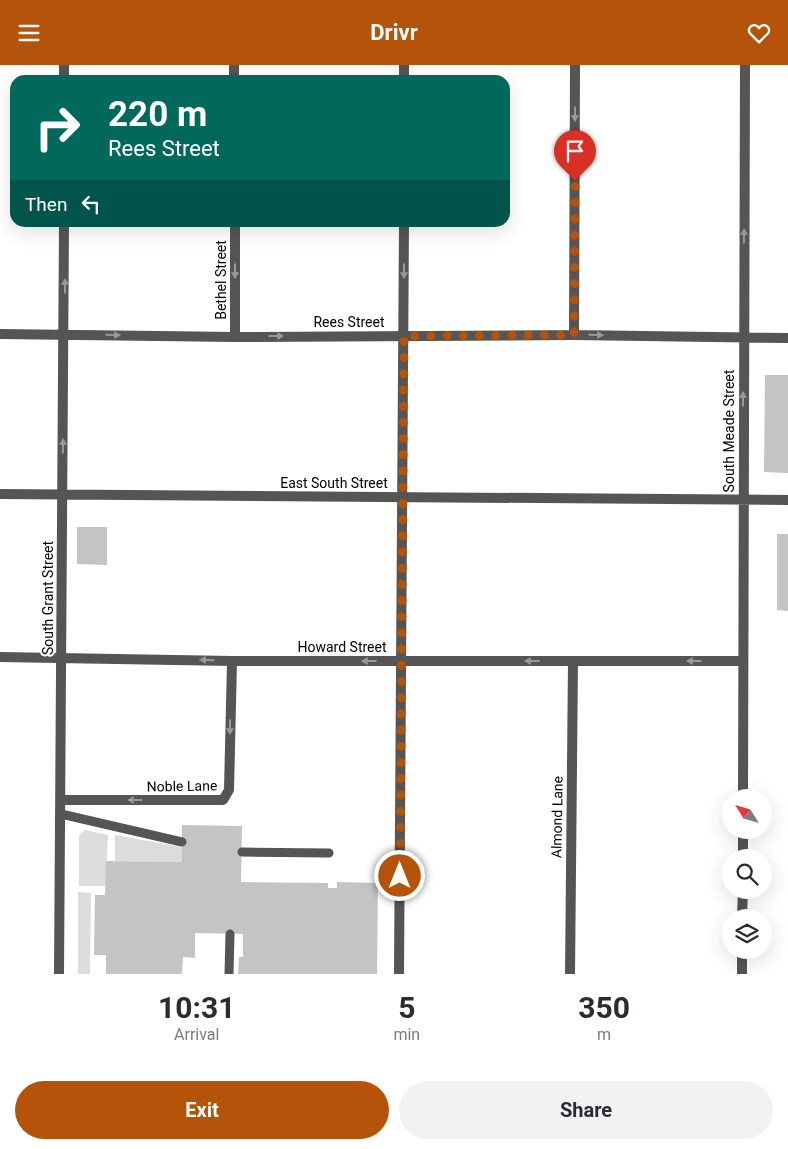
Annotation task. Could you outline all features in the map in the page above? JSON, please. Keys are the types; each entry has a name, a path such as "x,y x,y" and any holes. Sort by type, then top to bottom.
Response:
{"street":[{"path":"574,335 575,65"},
{"name":"South Meade Street","path":"743,789 745,65"},
{"name":"South Grant Street","path":"59,974 65,335 64,227"},
{"name":"Bethel Street","path":"234,227 235,337"},
{"path":"399,974 404,227"},
{"name":"Rees Street","path":"0,334 235,337 574,335 788,338"},
{"name":"East South Street","path":"0,494 788,500"},
{"name":"Howard Street","path":"0,657 232,661 743,661"},
{"name":"Noble Lane","path":"61,800 223,800 229,790 232,661"},
{"name":"Almond Lane","path":"570,974 572,661"},
{"path":"742,959 742,974"}],"lane":[{"path":"61,814 182,842"},
{"path":"242,851 329,853"},
{"path":"229,974 230,934"}],"shaded area":[{"path":"85,830 108,835 105,886 79,886 79,837"},
{"path":"115,835 182,847 182,862 115,861"},
{"path":"78,892 91,893 90,974 78,974"}],"building":[{"path":"765,375 788,375 788,473 764,472"},
{"path":"77,527 107,527 107,565 77,564"},
{"path":"777,534 788,534 788,611 777,610"},
{"path":"182,825 242,826 241,882 328,883 328,888 337,888 337,882 378,883 377,974 238,974 239,957 243,957 243,934 195,933 195,958 183,957 182,974 106,974 106,955 94,955 95,895 105,895 106,861 182,862"}],"route":[{"path":"400,876 404,336 574,335 575,181"}]}
